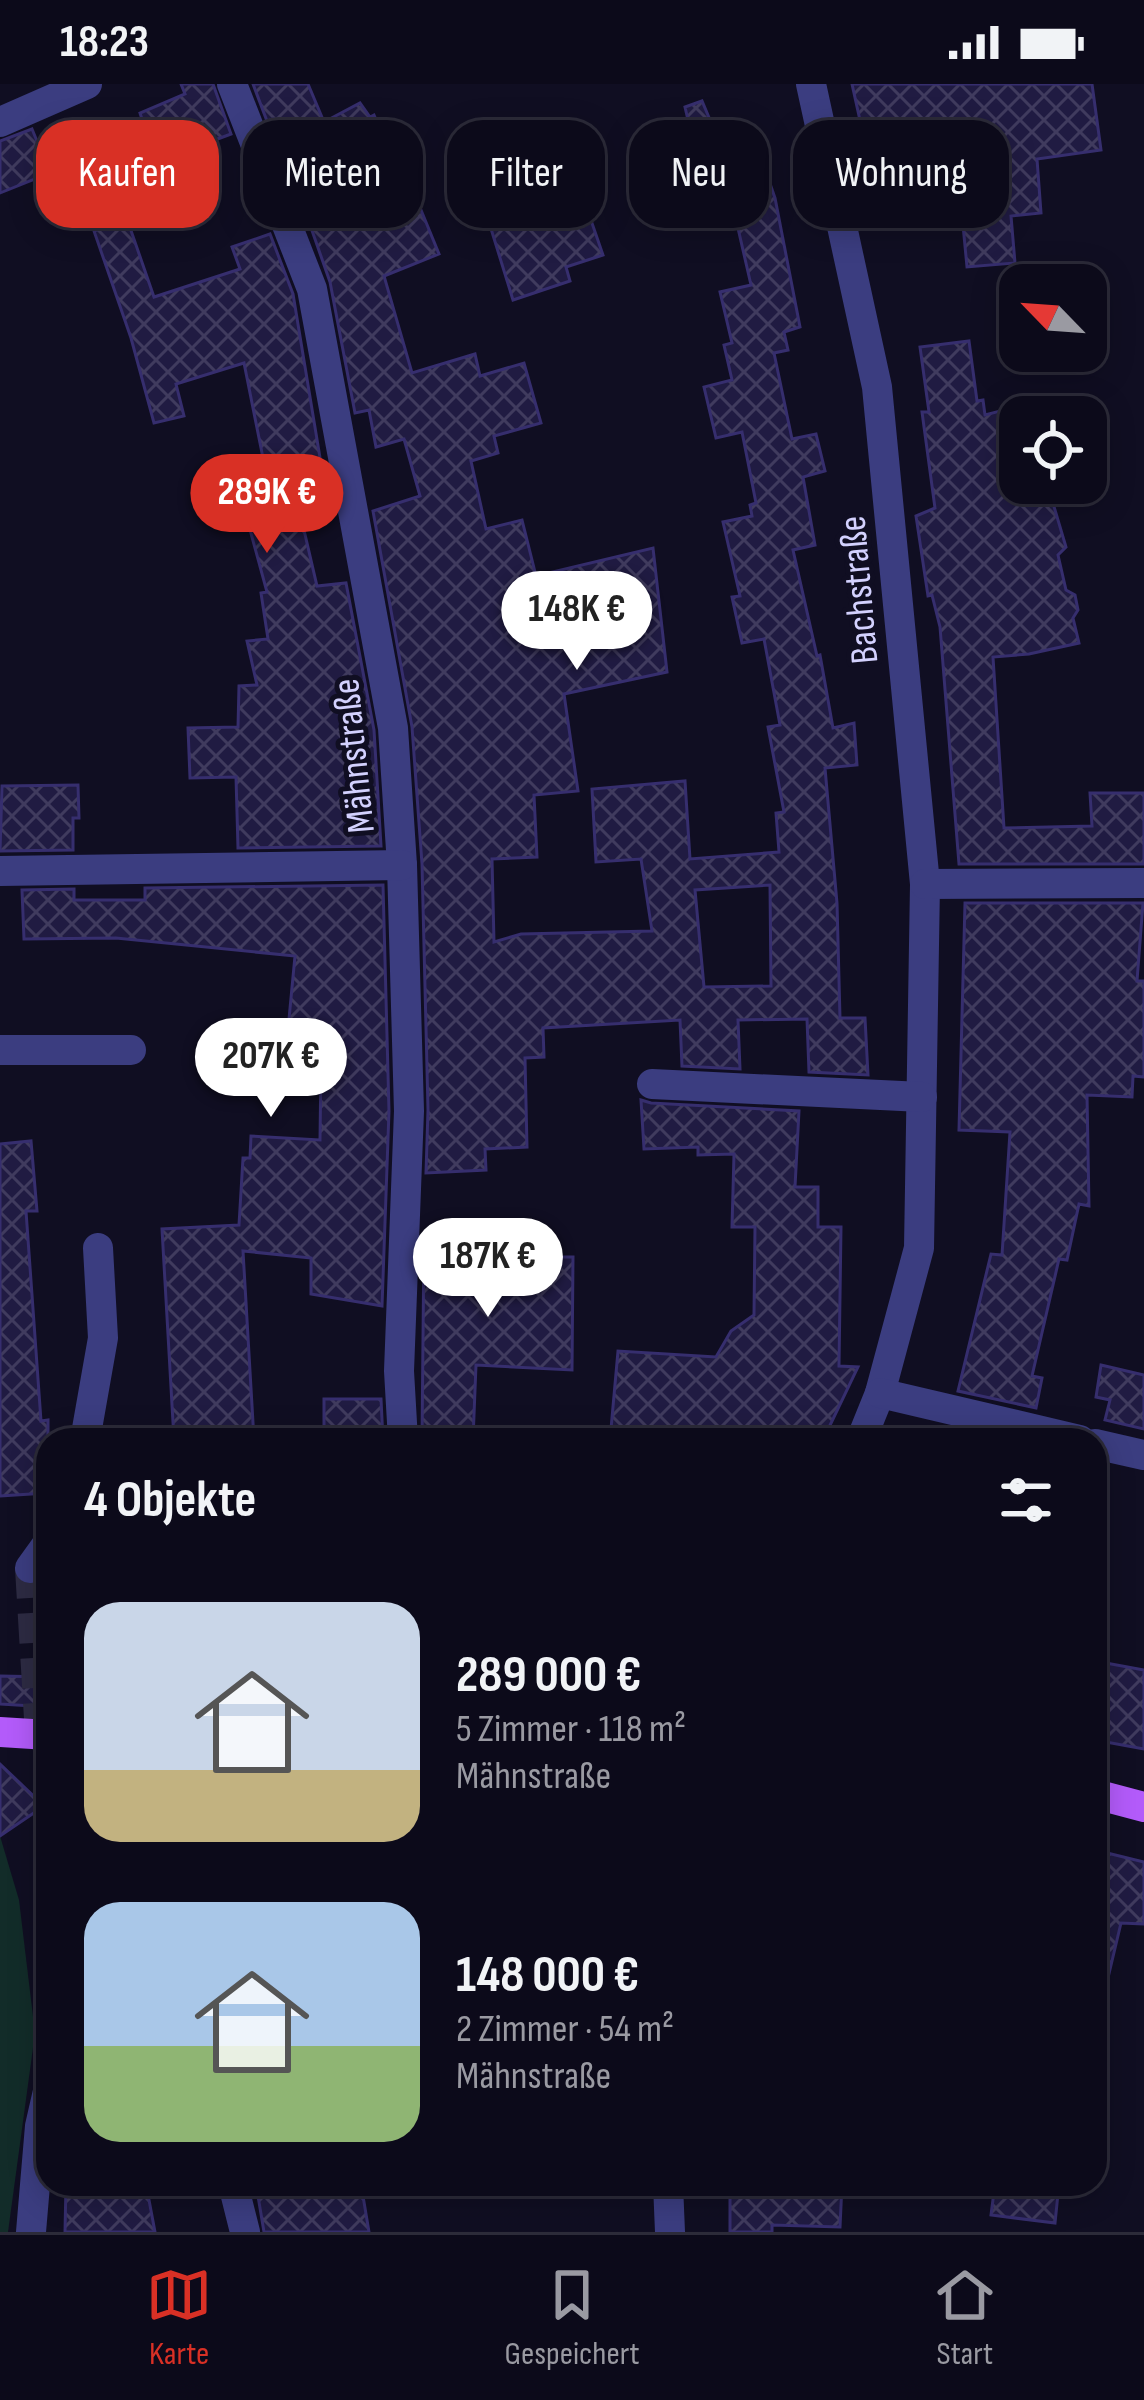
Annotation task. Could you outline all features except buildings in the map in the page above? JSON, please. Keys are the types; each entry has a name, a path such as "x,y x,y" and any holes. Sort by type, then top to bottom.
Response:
{"main road":[{"path":"0,1732 36,1739"},
{"path":"1107,1797 1144,1807"}],"street":[{"path":"0,122 87,84"},
{"name":"Mähnstraße","path":"232,84 312,289 393,728 409,1111 399,1371 402,1428"},
{"name":"Bachstraße","path":"811,84 877,387 925,884 919,1248 880,1394 866,1428"},
{"path":"0,871 402,865"},
{"path":"925,884 1144,883"},
{"path":"0,1050 131,1050"},
{"path":"652,1084 922,1097"},
{"path":"88,1428 104,1337 98,1248"},
{"path":"880,1394 1028,1428"},
{"path":"1107,1447 1144,1455"},
{"path":"32,2232 36,2179"},
{"path":"235,2196 245,2232"},
{"path":"668,2196 670,2232"}],"green space":[{"path":"0,1836 19,1900 35,2033 8,2232 0,2232"}],"tunnel":[{"path":"30,1568 36,1668"}]}
